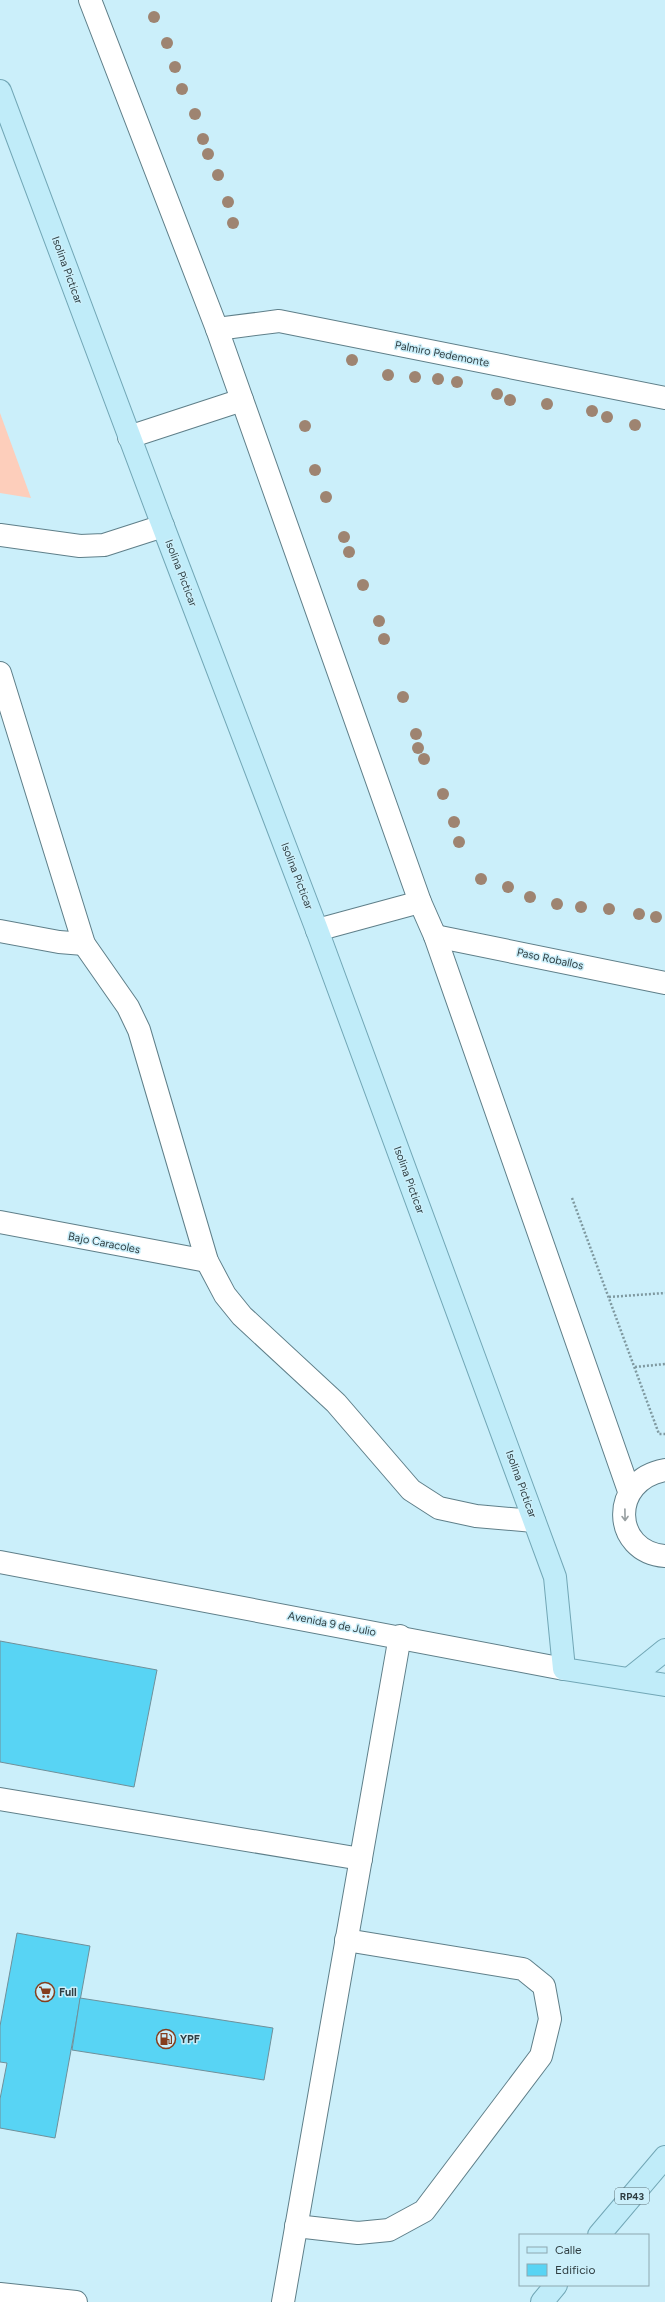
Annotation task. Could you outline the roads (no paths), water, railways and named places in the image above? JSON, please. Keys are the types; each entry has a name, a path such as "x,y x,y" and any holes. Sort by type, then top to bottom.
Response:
{"main road":[{"name":"Isolina Picticar","path":"0,91 162,526 317,930 555,1577 564,1669"},
{"path":"629,1679 665,1650"},
{"name":"Avenida 9 de Julio","path":"564,1669 665,1685"},
{"name":"RP43","path":"599,2234 665,2157"},
{"path":"542,2302 555,2286"}],"street":[{"path":"90,0 217,329 420,902 435,936 629,1491"},
{"name":"Palmiro Pedemonte","path":"217,329 280,321 665,398"},
{"path":"129,437 242,400"},
{"path":"0,535 80,546 104,545 162,526"},
{"path":"0,673 84,944 128,1007 139,1030 207,1261 225,1295 242,1316 336,1403 411,1490 439,1508 476,1516 534,1520"},
{"path":"317,930 420,902"},
{"path":"0,931 59,942 84,944"},
{"name":"Paso Roballos","path":"435,936 665,983"},
{"name":"Bajo Caracoles","path":"0,1222 207,1261"},
{"path":"665,1470 651,1473 639,1480 629,1491 625,1505 624,1519 629,1533 637,1545 650,1553 665,1556"},
{"name":"Avenida 9 de Julio","path":"0,1562 400,1636 564,1669"},
{"path":"283,2302 400,1636"},
{"path":"0,1799 361,1859"},
{"path":"296,2226 358,2233 389,2230 424,2211 541,2056 550,2019 544,1986 523,1969 346,1940"},
{"path":"0,2294 76,2302"}],"place":[{"name":"Full","path":"45,1992"},
{"name":"YPF","path":"166,2039"}]}
